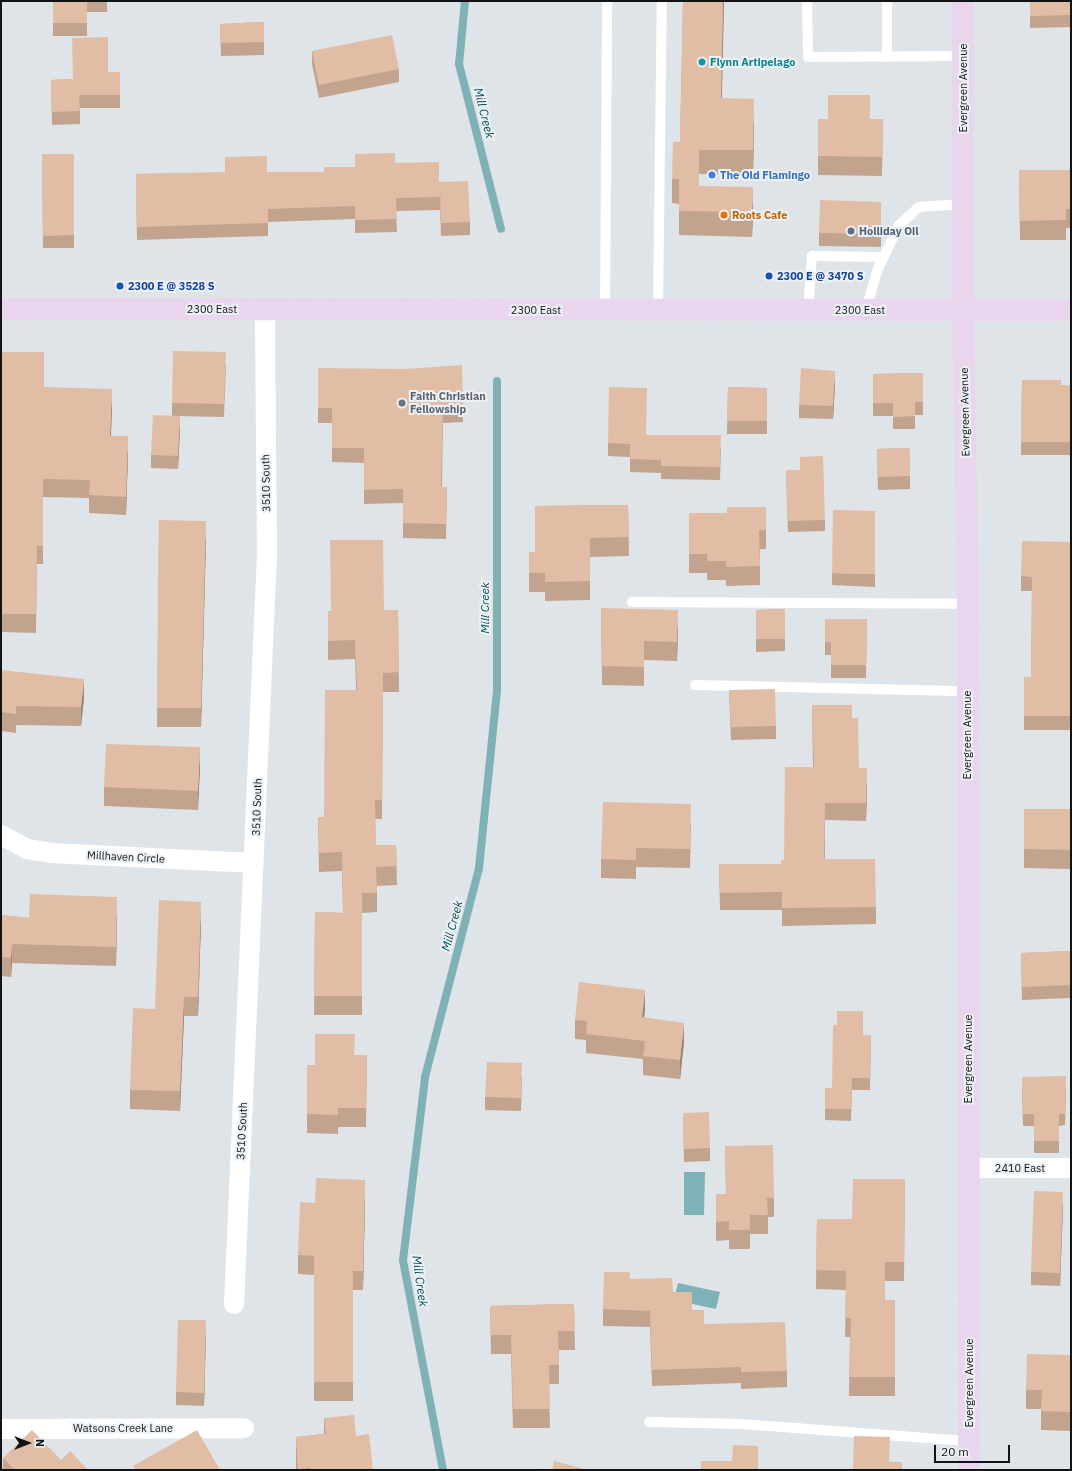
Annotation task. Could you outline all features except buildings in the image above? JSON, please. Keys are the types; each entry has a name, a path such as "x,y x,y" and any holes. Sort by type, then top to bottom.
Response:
{"street":[{"name":"Evergreen Avenue","path":"963,1 963,310 968,604 969,1470"},
{"name":"2300 East","path":"1,309 1071,310"},
{"name":"3510 South","path":"234,1304 267,555 265,309"},
{"name":"Millhaven Circle","path":"1,835 27,849 51,853 254,863"},
{"name":"2410 East","path":"968,1168 1071,1168"},
{"name":"Watsons Creek Lane","path":"1,1429 244,1428"}],"lane":[{"path":"605,310 607,1"},
{"path":"658,310 662,1"},
{"path":"808,1 808,57 963,56"},
{"path":"887,1 887,57"},
{"path":"866,310 883,257 899,225 919,207 963,204"},
{"path":"808,310 812,256 883,257"},
{"path":"632,602 968,604"},
{"path":"695,685 967,691"},
{"path":"649,1422 741,1424 969,1441"}],"water":[{"path":"684,1172 705,1172 704,1215 684,1215"},
{"path":"678,1283 720,1292 716,1309 674,1300"}],"waterway":[{"name":"Mill Creek","path":"465,1 459,64 501,229"},
{"name":"Mill Creek","path":"443,1470 403,1260 425,1077 479,868 497,692 497,381"}],"place":[{"name":"Flynn Artipelago","path":"702,62"},
{"name":"The Old Flamingo","path":"712,175"},
{"name":"Roots Cafe","path":"724,215"},
{"name":"Holliday Oil","path":"851,231"},
{"name":"2300 E @ 3470 S","path":"769,276"},
{"name":"2300 E @ 3528 S","path":"120,286"},
{"name":"Faith Christian Fellowship","path":"402,403"}]}
